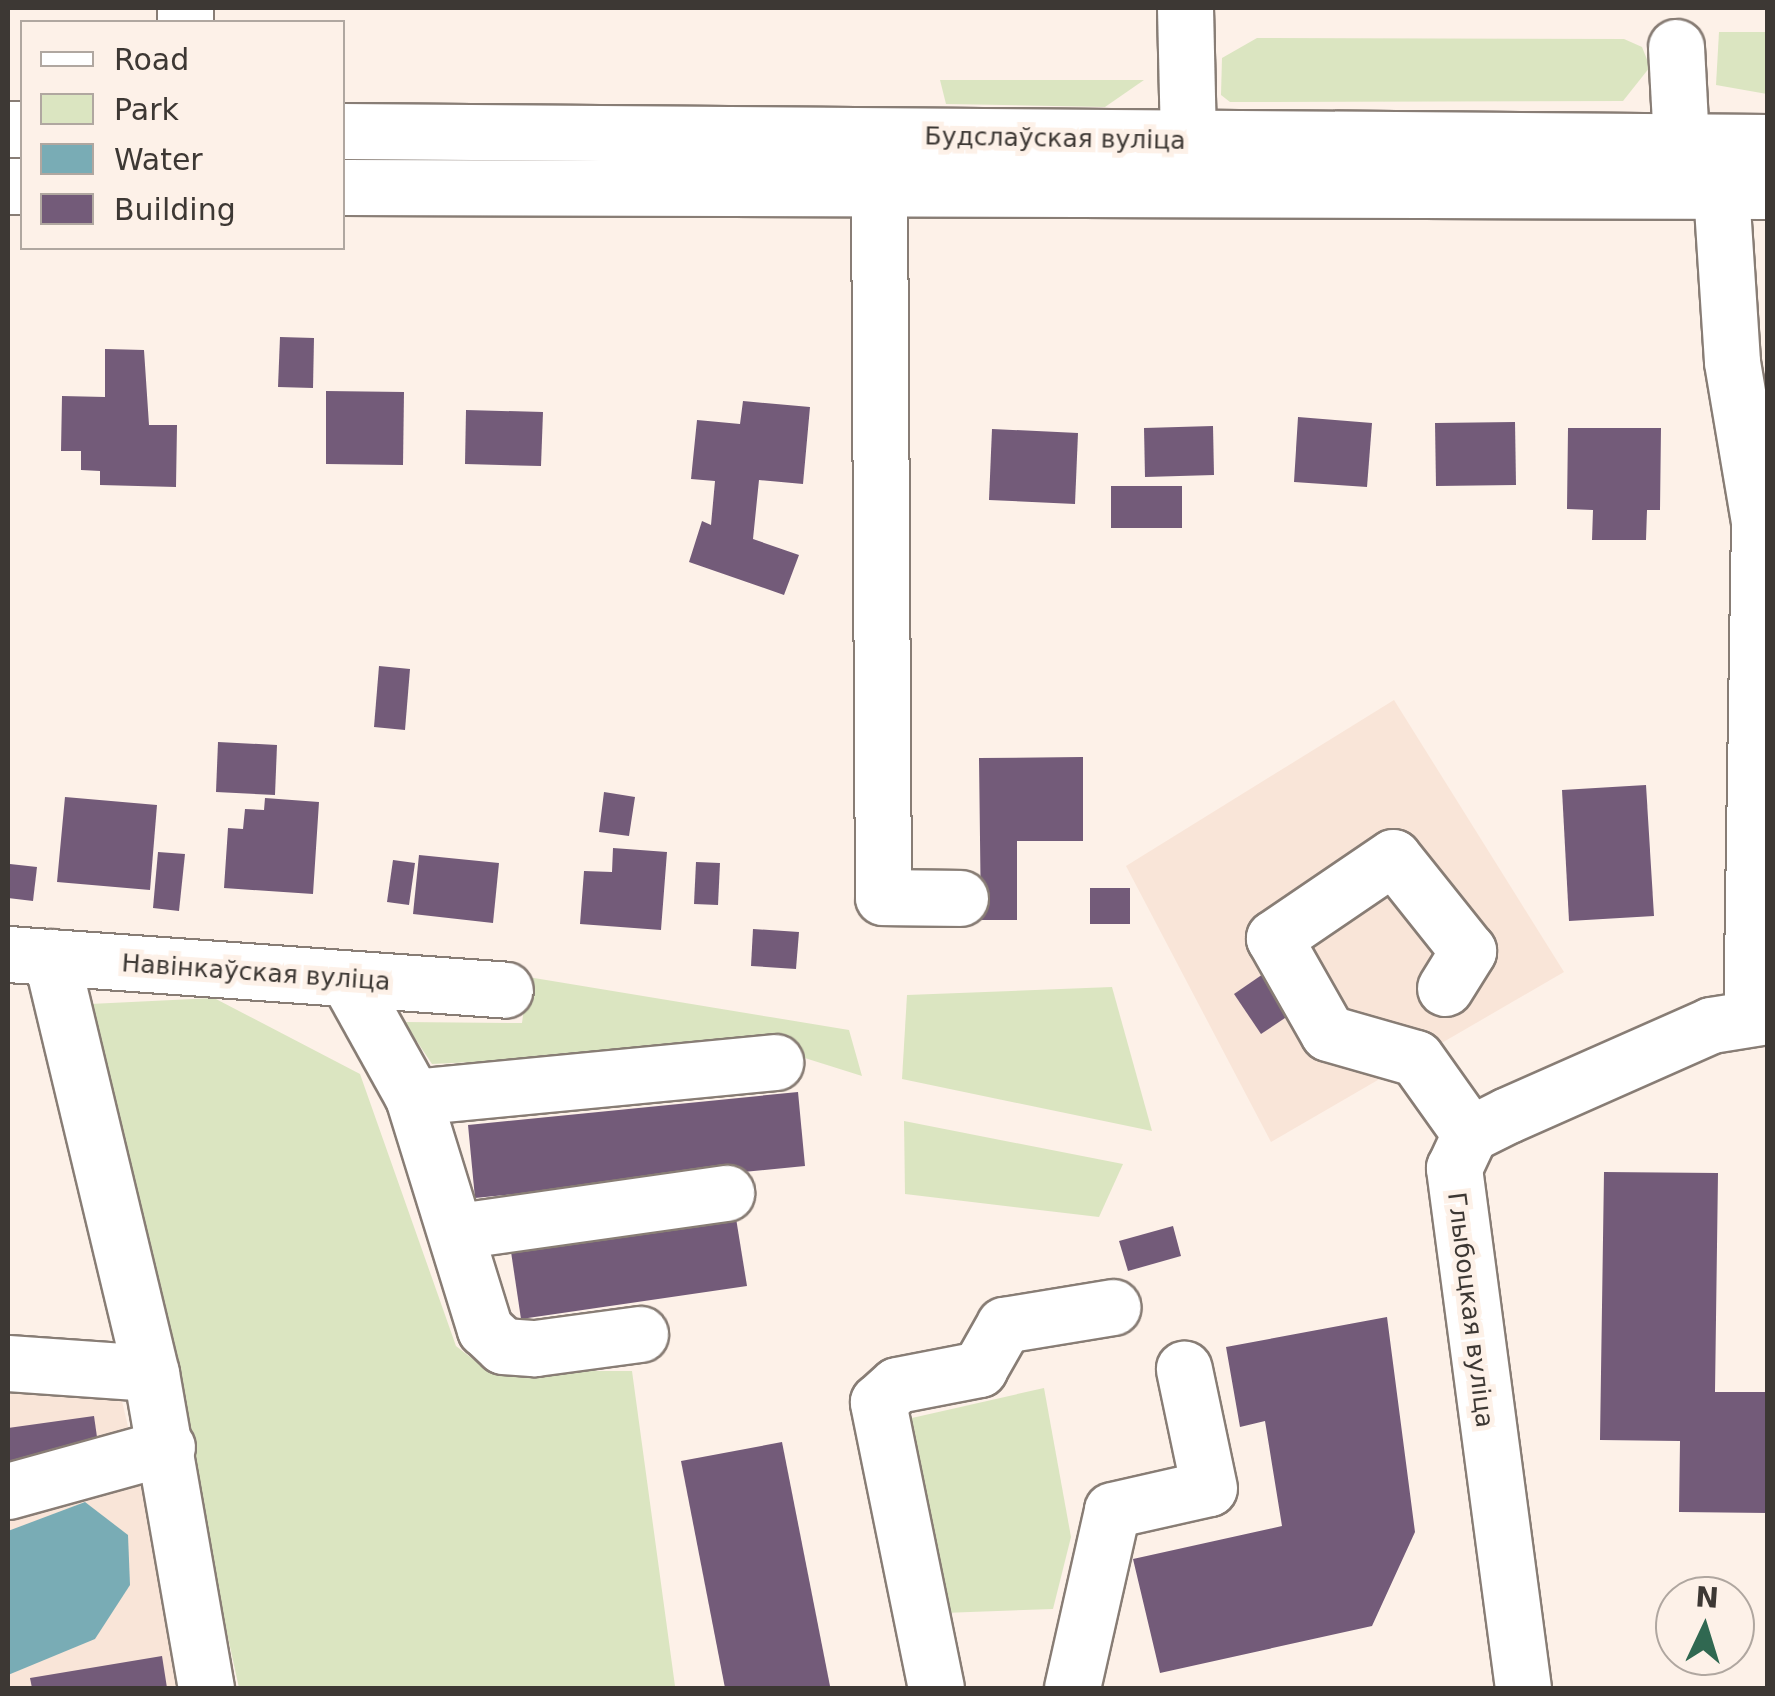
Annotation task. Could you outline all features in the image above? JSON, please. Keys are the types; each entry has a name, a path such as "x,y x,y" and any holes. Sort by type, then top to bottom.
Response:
{"street":[{"path":"1186,8 1188,142"},
{"path":"1676,48 1681,143"},
{"name":"Будслаўская вуліца","path":"345,131 1188,142 1768,142"},
{"name":"Будслаўская вуліца","path":"345,187 1744,191"},
{"path":"879,188 883,896 960,898"},
{"path":"1445,988 1468,951 1393,857 1274,938 1328,1033 1416,1058 1470,1134 1711,1025 1760,1016 1759,522 1732,362 1744,191"},
{"path":"29,955 151,1373 167,1447 206,1688"},
{"name":"Навінкаўская вуліца","path":"29,955 349,982 505,990"},
{"path":"349,982 412,1097 458,1230 485,1329 503,1346 640,1334"},
{"path":"412,1097 774,1062"},
{"name":"Глыбоцкая вуліца","path":"1470,1134 1454,1168 1454,1217 1524,1688"},
{"path":"458,1230 726,1193"},
{"path":"936,1688 878,1402 897,1384 979,1369 1004,1325 1113,1307"},
{"path":"8,1362 151,1373"},
{"path":"1072,1688 1112,1510 1208,1488 1184,1369"},
{"path":"8,1491 167,1447"}],"shaded area":[{"path":"1394,700 1564,972 1271,1142 1126,866"},
{"path":"8,1343 77,1347 122,1401 189,1688 8,1688"}],"green space":[{"path":"1719,32 1767,32 1767,94 1716,85"},
{"path":"1257,38 1624,39 1642,47 1650,67 1623,101 1230,102 1221,95 1222,58"},
{"path":"940,80 1144,80 1105,107 946,104"},
{"path":"528,977 849,1030 862,1076 773,1048 432,1064 404,1022 522,1023"},
{"path":"1112,987 1152,1131 902,1079 907,995"},
{"path":"214,998 360,1074 456,1346 488,1371 632,1371 675,1686 239,1688 90,1004"},
{"path":"904,1121 1123,1164 1099,1217 905,1194"},
{"path":"1044,1388 1071,1537 1053,1609 943,1613 903,1420"}],"water":[{"path":"85,1502 128,1535 130,1585 95,1639 8,1675 8,1531"}],"building":[{"path":"280,337 314,338 313,388 278,387"},
{"path":"105,349 144,350 149,425 177,425 176,487 100,485 100,471 81,470 81,451 61,451 62,396 105,397"},
{"path":"326,391 404,392 403,465 326,464"},
{"path":"743,401 810,407 803,484 759,480 753,539 799,555 784,595 689,562 702,521 711,525 715,481 691,479 697,420 740,424"},
{"path":"466,410 543,412 541,466 465,464"},
{"path":"1298,417 1372,423 1367,487 1294,482"},
{"path":"1515,422 1516,485 1436,486 1435,423"},
{"path":"1213,426 1214,475 1145,477 1144,428"},
{"path":"1568,428 1661,428 1660,510 1647,510 1646,540 1592,540 1593,510 1567,509"},
{"path":"992,429 1078,433 1075,504 989,500"},
{"path":"1111,486 1182,486 1182,528 1111,528"},
{"path":"379,666 410,669 405,730 374,727"},
{"path":"218,742 277,745 275,795 216,792"},
{"path":"1083,757 1083,841 1017,841 1017,920 981,920 979,758"},
{"path":"1646,785 1654,916 1569,921 1562,790"},
{"path":"604,792 635,797 629,836 599,832"},
{"path":"65,797 157,805 150,890 57,882"},
{"path":"265,798 319,802 313,894 224,888 228,828 243,829 245,809 264,810"},
{"path":"613,848 667,852 661,930 580,924 584,871 612,872"},
{"path":"158,852 185,854 179,911 153,908"},
{"path":"419,855 499,863 493,923 413,914"},
{"path":"393,860 415,863 409,905 387,902"},
{"path":"696,862 720,863 718,905 694,904"},
{"path":"10,864 37,867 33,901 8,898"},
{"path":"1090,888 1130,888 1130,924 1090,924"},
{"path":"753,929 799,932 796,969 751,966"},
{"path":"1266,972 1294,1012 1261,1034 1234,994"},
{"path":"798,1092 805,1166 475,1198 468,1125"},
{"path":"1604,1172 1718,1173 1715,1392 1768,1392 1768,1513 1679,1512 1680,1441 1600,1440"},
{"path":"735,1212 747,1286 521,1319 510,1245"},
{"path":"1173,1226 1181,1256 1128,1271 1119,1241"},
{"path":"1387,1317 1415,1532 1372,1626 1160,1673 1133,1559 1282,1526 1265,1421 1240,1427 1226,1347"},
{"path":"94,1416 98,1444 8,1466 8,1428"},
{"path":"782,1442 830,1686 725,1688 681,1461"},
{"path":"162,1656 167,1688 32,1688 30,1678"}]}
